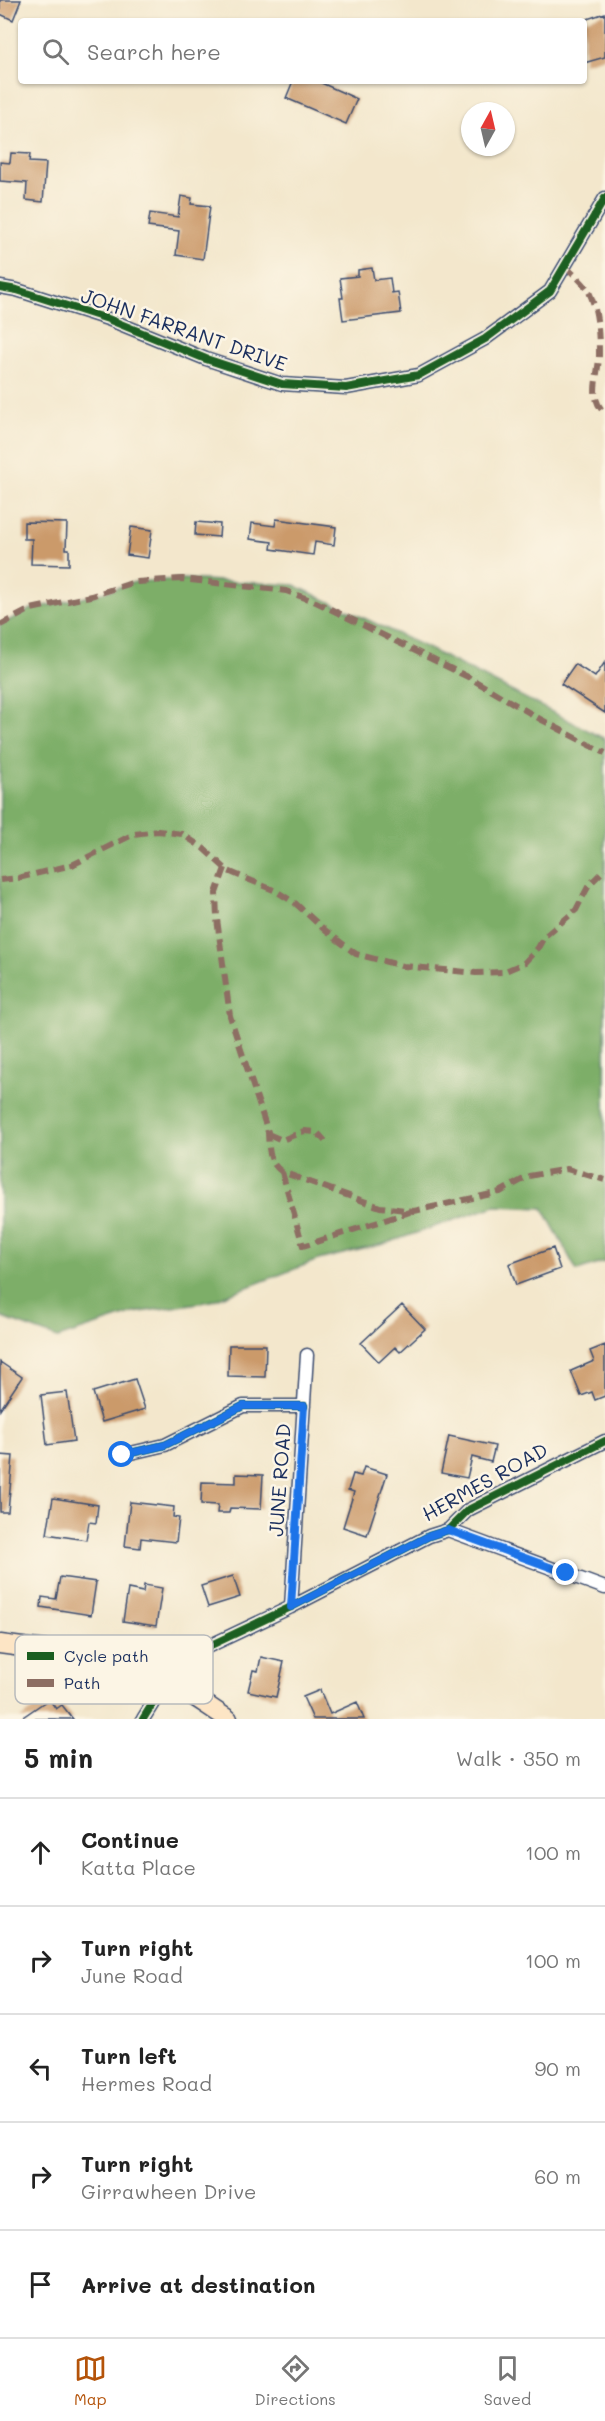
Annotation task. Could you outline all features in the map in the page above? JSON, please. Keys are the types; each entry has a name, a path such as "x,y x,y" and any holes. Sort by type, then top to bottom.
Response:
{"street":[{"name":"JOHN FARRANT DRIVE","path":"0,287 17,290 108,319 206,359 282,384 346,388 419,375 485,339 541,298 550,291 605,198"},
{"name":"JUNE ROAD","path":"291,1607 307,1355"},
{"path":"122,1455 165,1445 243,1406 304,1406"},
{"name":"HERMES ROAD","path":"213,1644 429,1536 448,1530 468,1510 605,1441"},
{"path":"448,1530 605,1588"},
{"path":"0,1644 15,1646"},
{"name":"HERMES ROAD","path":"143,1719 152,1704"},
{"path":"205,1704 228,1719"}],"green space":[{"path":"182,579 294,585 423,646 605,739 605,1262 577,1271 543,1208 495,1206 384,1244 318,1260 211,1301 134,1313 58,1338 0,1317 0,625 31,609 91,596 135,582"}],"building":[{"path":"0,0 21,0 13,20 0,14"},
{"path":"605,13 605,57 587,62 587,19"},
{"path":"292,84 324,84 357,99 346,124 286,98"},
{"path":"11,153 30,154 29,162 46,163 43,202 26,200 27,183 0,181 0,162 10,163"},
{"path":"181,196 192,198 191,204 210,206 203,259 176,255 179,231 148,227 150,213 178,217"},
{"path":"372,268 374,280 390,278 392,293 398,292 401,313 343,320 340,278 358,276 358,270"},
{"path":"276,519 336,527 334,545 315,542 313,555 271,549 272,542 250,539 252,523 275,526"},
{"path":"24,522 67,523 66,549 69,549 69,565 31,564 32,539 24,539"},
{"path":"196,522 220,524 219,537 195,535"},
{"path":"131,527 152,530 148,558 127,555"},
{"path":"605,662 605,713 561,684 575,664 595,677"},
{"path":"553,1248 560,1269 516,1285 509,1264"},
{"path":"402,1305 425,1329 400,1352 395,1347 379,1362 361,1343"},
{"path":"229,1345 266,1345 265,1377 228,1376"},
{"path":"605,1345 605,1396 595,1400 592,1392 581,1396 571,1371 594,1361 590,1351"},
{"path":"0,1362 22,1377 0,1410"},
{"path":"135,1379 145,1409 102,1422 93,1392"},
{"path":"67,1392 74,1441 47,1445 41,1395"},
{"path":"449,1436 495,1446 491,1462 472,1457 467,1478 441,1473"},
{"path":"0,1455 13,1456 8,1512 0,1512"},
{"path":"364,1467 387,1474 367,1535 343,1527 354,1492 348,1490 353,1474 361,1476"},
{"path":"236,1474 263,1475 261,1509 230,1508 229,1513 217,1513 218,1505 201,1504 202,1482 236,1483"},
{"path":"53,1498 98,1505 96,1523 89,1522 86,1540 47,1534"},
{"path":"130,1502 174,1507 173,1517 179,1518 176,1542 141,1538 140,1548 125,1546"},
{"path":"233,1576 240,1597 208,1607 201,1586"},
{"path":"60,1577 96,1582 91,1615 41,1607 42,1597 56,1599"},
{"path":"144,1585 162,1588 156,1626 123,1621 128,1589 143,1592"},
{"path":"261,1657 284,1662 276,1697 248,1691 253,1670 258,1671"},
{"path":"320,1690 330,1714 357,1702 364,1719 313,1719 303,1697"},
{"path":"42,1704 52,1704 56,1709 62,1705 73,1719 20,1719"}],"marked path":[{"path":"565,266 586,287 594,305 599,347 595,393 596,400 605,413"},
{"path":"0,625 31,609 91,596 135,582 182,579 286,591 316,602 470,678 540,719 605,753"},
{"path":"0,880 72,865 134,834 158,831 182,834 203,848 228,871 276,891 295,903 356,954 403,966 476,973 503,972 524,963 538,948 544,937 576,910 589,885 605,869"},
{"path":"225,868 216,893 217,919 230,1016 268,1132 272,1159 277,1168 282,1172 380,1207 414,1211 500,1192 529,1176 567,1169 605,1180"},
{"path":"268,1134 282,1140 304,1131 317,1132 325,1141"},
{"path":"282,1172 303,1246 410,1212"}],"cycle path":[{"path":"0,287 17,290 108,319 206,359 282,384 346,388 419,375 485,339 550,291 605,198"},
{"path":"122,1455 165,1445 243,1406 304,1406"},
{"path":"213,1644 429,1536 448,1530 468,1510 605,1441"},
{"path":"143,1719 152,1704"}],"route":[{"path":"122,1455 165,1445 243,1406 304,1406 291,1607 429,1536 448,1530 566,1573"}]}
